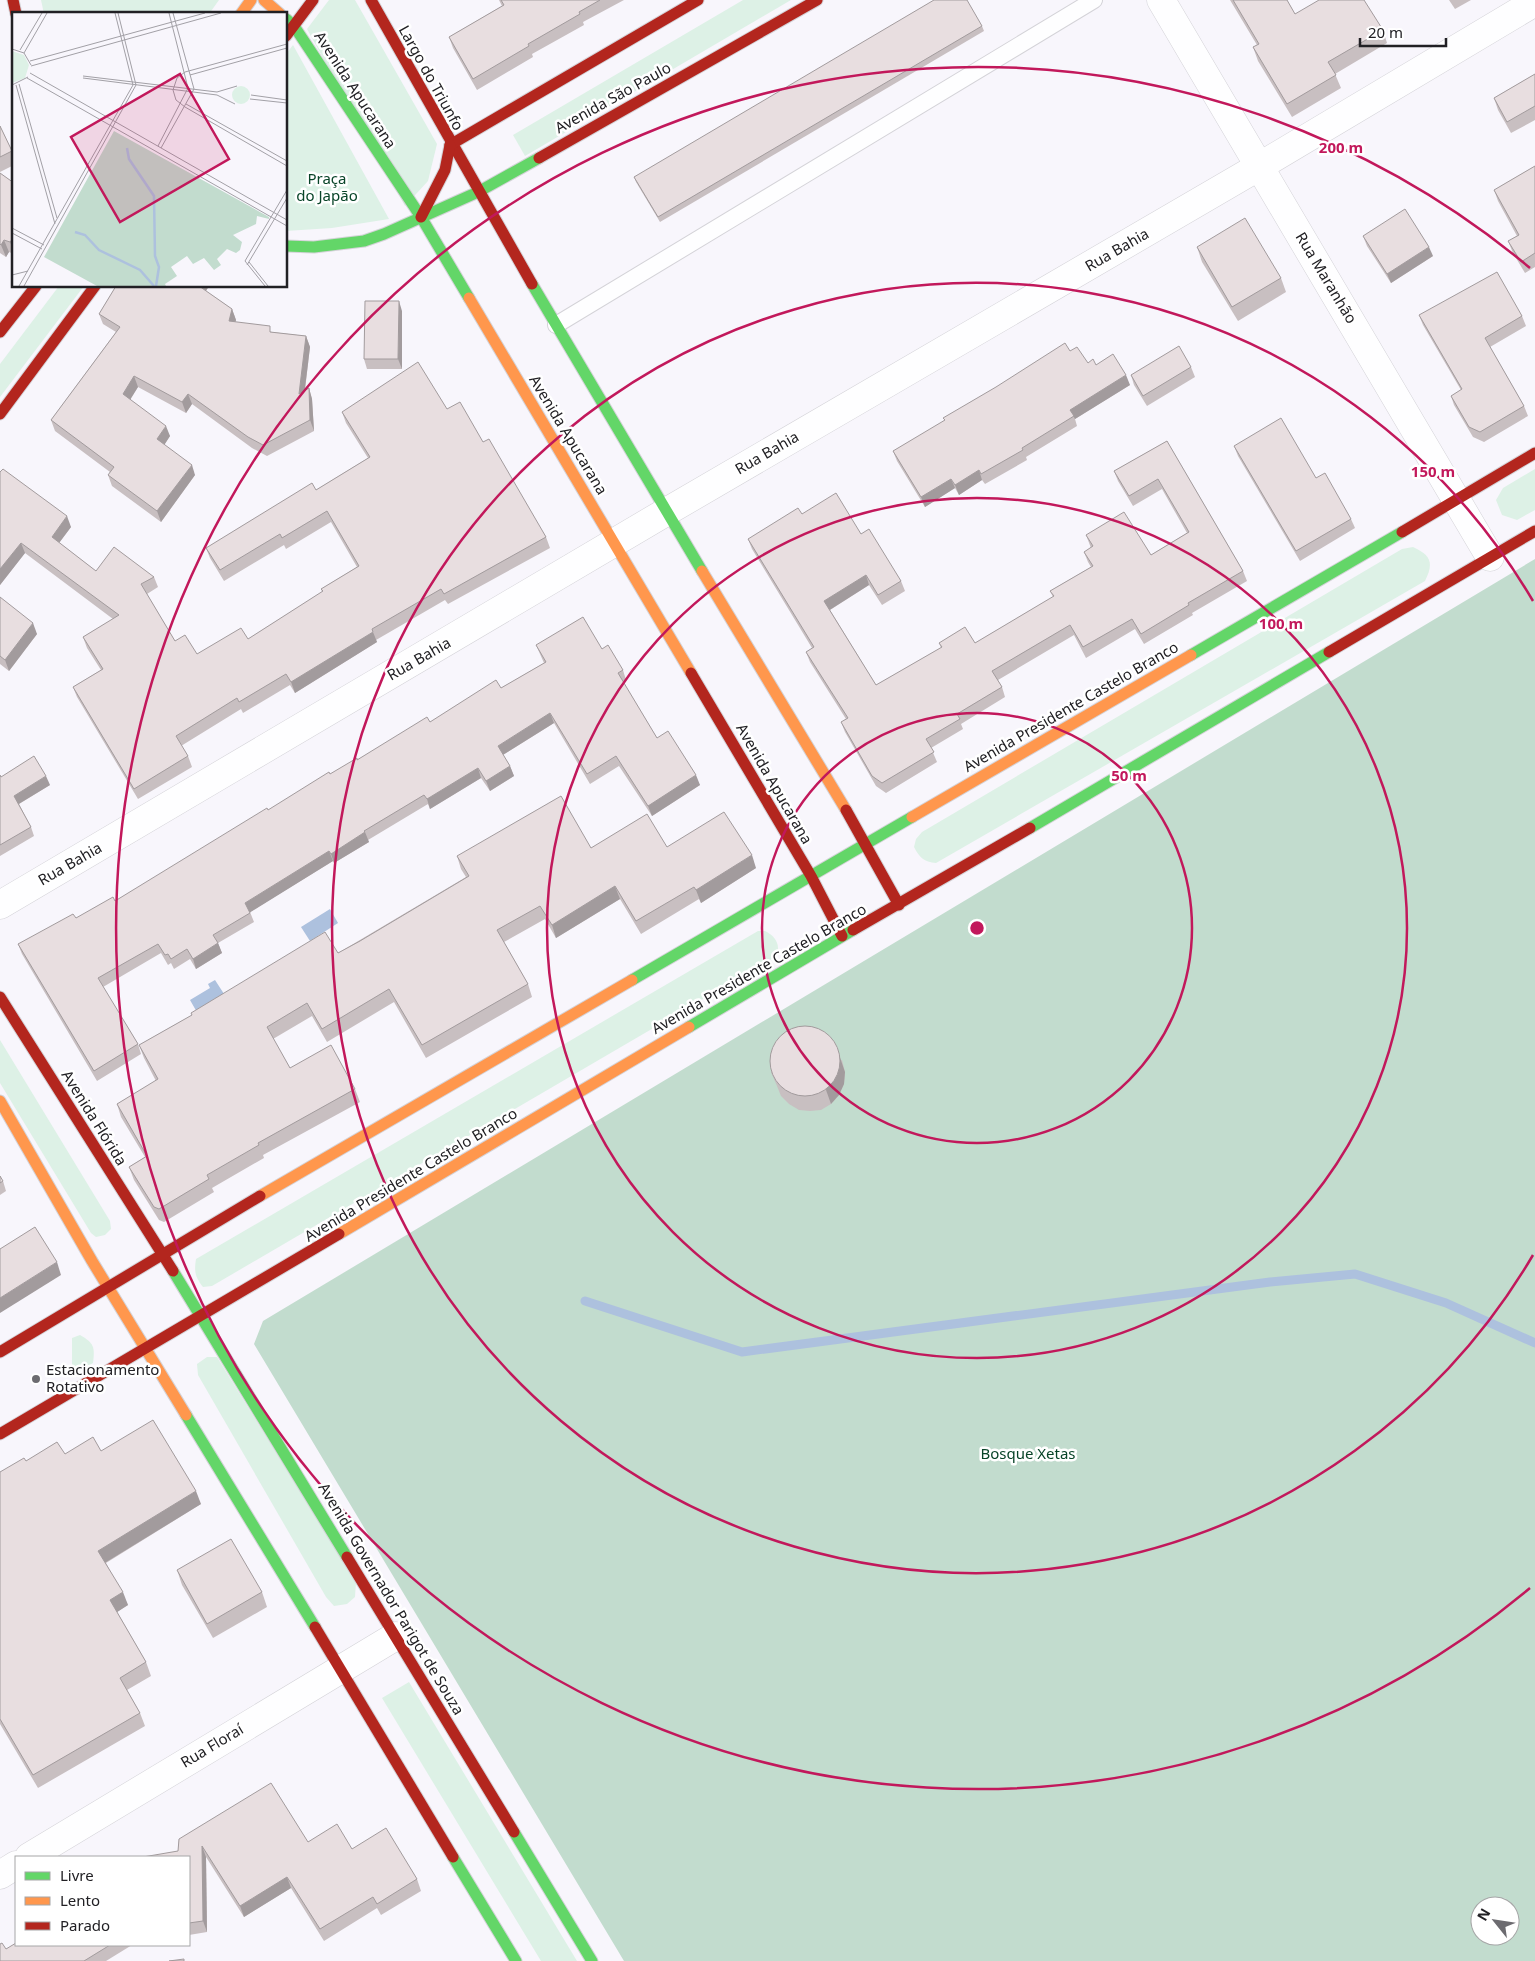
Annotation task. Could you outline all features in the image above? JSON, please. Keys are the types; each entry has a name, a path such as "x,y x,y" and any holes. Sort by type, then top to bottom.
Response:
{"street":[{"path":"242,12 251,0"},
{"path":"264,0 278,12"},
{"path":"290,22 313,0"},
{"name":"Largo do Triunfo","path":"371,0 450,144"},
{"path":"288,246 314,246 364,241 421,217 445,170 450,144 698,0"},
{"name":"Avenida São Paulo","path":"421,217 478,192 817,0"},
{"name":"Rua Maranhão","path":"1161,0 1490,557"},
{"name":"Rua Bahia","path":"0,905 615,544 666,512 1260,166 1535,2"},
{"name":"Avenida Apucarana","path":"290,22 421,217 811,876 842,936"},
{"path":"450,144 666,512 866,844 899,905"},
{"path":"0,332 34,288"},
{"path":"0,414 94,288"},
{"name":"Avenida Presidente Castelo Branco","path":"0,1352 162,1254 1535,453"},
{"name":"Avenida Presidente Castelo Branco","path":"0,1434 842,936 899,905 1535,531"},
{"name":"Avenida Flórida","path":"0,997 162,1254"},
{"path":"0,1101 108,1287 341,1668 516,1961"},
{"name":"Avenida Governador Parigot de Souza","path":"162,1254 592,1961"},
{"name":"Rua Floraí","path":"31,1856 396,1636"},
{"path":"0,1875 15,1866"}],"lane":[{"path":"556,324 1094,0"}],"green space":[{"path":"41,0 219,0 210,12 44,12"},
{"path":"329,0 355,0 437,144 428,181 405,206 307,29"},
{"path":"743,0 791,0 525,156 513,135"},
{"name":"Praça do Japão","path":"293,45 389,219 332,228 288,231 288,51"},
{"path":"57,288 82,288 0,397 0,364"},
{"path":"1535,469 1535,510 1517,520 1502,515 1496,500 1503,488"},
{"path":"1413,547 1424,553 1429,560 1428,575 1425,581 936,863 925,860 916,851 914,847 916,839 922,832 1402,549"},
{"name":"Bosque Xetas","path":"1535,559 1535,1961 624,1961 254,1344 263,1321"},
{"path":"758,931 769,933 777,942 778,949 775,957 212,1286 203,1287 200,1283 196,1274 196,1259"},
{"path":"0,1040 110,1221 111,1229 105,1235 96,1237 91,1233 0,1083"},
{"path":"80,1335 91,1343 94,1353 93,1363 72,1377 72,1338"},
{"path":"207,1357 217,1357 356,1582 355,1597 347,1604 334,1606 326,1597 198,1375 197,1364"},
{"path":"409,1682 577,1961 541,1961 382,1698"}],"water":[{"path":"330,909 338,923 310,941 301,927"},
{"path":"215,980 226,997 198,1014 190,1000 210,988 208,984"}],"building":[{"path":"501,0 600,0 579,12 580,14 528,44 529,46 473,79 449,37 504,5"},
{"path":"934,0 967,0 982,26 658,217 634,177"},
{"path":"1233,0 1287,0 1295,14 1319,0 1364,0 1383,30 1328,62 1336,75 1287,104 1253,47 1259,44"},
{"path":"1535,74 1535,106 1507,122 1494,98"},
{"path":"0,126 12,151 0,157"},
{"path":"1535,166 1535,253 1521,262 1508,241 1519,235 1494,190"},
{"path":"0,173 12,182 12,240 10,242 4,240 0,244"},
{"path":"1405,209 1429,247 1387,274 1363,236"},
{"path":"1245,218 1281,278 1232,307 1197,247"},
{"path":"1497,272 1522,316 1485,338 1524,406 1480,432 1469,427 1451,396 1462,389 1419,315"},
{"path":"115,288 202,288 232,309 229,321 270,326 270,332 306,336 299,394 309,388 310,420 263,445 248,437 188,394 182,402 134,376 123,394 166,426 157,439 192,465 157,511 108,475 114,467 51,420 120,327 99,314"},
{"path":"365,301 399,301 398,359 364,359"},
{"path":"1065,343 1070,351 1077,347 1088,363 1093,359 1096,365 1113,354 1126,375 1070,410 1074,416 1022,448 1023,450 981,474 979,470 955,485 951,479 921,497 893,451"},
{"path":"1179,346 1191,367 1143,396 1131,375"},
{"path":"418,362 447,409 460,402 483,442 489,439 546,537 444,594 441,589 372,629 373,632 291,682 286,674 239,702 237,698 176,736 188,756 134,789 73,687 103,669 83,637 119,615 21,543 0,569 0,472 3,469 67,516 52,537 96,571 114,547 154,577 141,584 175,641 185,635 197,654 241,628 248,639 323,591 321,589 359,566 327,511 282,538 280,534 220,570 206,548 312,483 316,490 370,457 342,412"},
{"path":"1281,418 1316,478 1325,473 1351,519 1296,551 1234,446"},
{"path":"1167,441 1243,571 1188,603 1189,605 1141,634 1132,619 1083,647 1070,625 992,671 1002,687 957,714 960,719 926,739 934,752 882,783 872,776 841,722 848,718 806,652 814,647 748,539 798,508 802,514 836,493 861,534 869,529 901,581 878,595 866,575 824,601 876,685 942,647 939,643 965,627 975,643 1054,596 1050,591 1093,566 1084,552 1093,546 1086,535 1124,512 1151,555 1189,532 1158,479 1129,496 1114,471"},
{"path":"0,597 33,623 5,660 0,656"},
{"path":"583,617 602,649 608,645 623,670 618,673 657,738 668,731 696,775 648,806 616,756 587,774 550,713 498,746 510,766 486,781 478,768 427,799 424,795 364,831 331,854 329,851 245,903 250,913 213,935 218,943 193,959 187,949 171,959 168,954 165,955 158,944 98,978 138,1044 94,1071 18,944 73,914 76,918 113,897 115,901 267,808 268,810 329,772 330,774 357,758 357,760 427,717 430,722 496,680 501,688 546,662 536,645"},
{"path":"34,756 46,776 14,796 31,827 0,845 0,775 1,777"},
{"path":"561,796 591,848 647,814 667,847 724,812 752,855 696,890 694,887 636,921 615,886 552,925 540,906 497,930 528,984 422,1045 389,989 322,1029 307,1003 267,1027 290,1068 331,1045 355,1089 258,1143 259,1145 207,1175 209,1179 159,1209 154,1207 129,1167 147,1156 117,1104 158,1079 139,1045 192,1015 191,1013 325,932 338,953 360,941 469,876 457,856"},
{"path":"805,1026 818,1029 830,1036 837,1048 840,1061 837,1074 830,1086 818,1093 805,1096 792,1093 780,1086 773,1074 770,1061 773,1048 780,1036 792,1029"},
{"path":"35,1227 57,1262 0,1298 0,1249"},
{"path":"153,1420 196,1491 98,1551 123,1592 110,1600 146,1662 120,1678 140,1713 33,1775 0,1719 0,1472 24,1458 26,1461 57,1442 65,1454 93,1437 101,1451"},
{"path":"231,1539 262,1592 207,1624 177,1570"},
{"path":"271,1783 308,1842 337,1824 352,1849 386,1828 417,1879 377,1904 373,1897 320,1929 287,1877 240,1906 202,1846 203,1921 190,1923 190,1856 149,1856 178,1851 179,1839"},
{"path":"2,1943 6,1949 15,1944 15,1946 108,1946 84,1961 0,1961 0,1944"}],"waterway":[{"path":"585,1301 742,1352 1270,1282 1355,1274 1446,1303 1535,1343"}],"traffic: fast":[{"path":"288,21 294,26 421,217 469,298"},
{"path":"288,246 314,247 364,241 384,234 478,192 539,158"},
{"path":"532,284 702,571"},
{"path":"1191,655 1402,532"},
{"path":"1030,828 1329,652"},
{"path":"632,980 912,817"},
{"path":"689,1027 853,930"},
{"path":"173,1271 347,1557"},
{"path":"186,1415 315,1627"},
{"path":"514,1832 592,1961"},
{"path":"453,1857 516,1961"}],"traffic: slow":[{"path":"242,12 251,0"},
{"path":"264,0 278,12"},
{"path":"469,298 691,673"},
{"path":"702,571 846,810"},
{"path":"912,817 1191,655"},
{"path":"260,1196 632,980"},
{"path":"339,1234 689,1027"},
{"path":"0,1101 92,1261 186,1415"}],"traffic: jam":[{"path":"13,0 16,12"},
{"path":"288,33 313,0"},
{"path":"371,0 532,284"},
{"path":"450,145 698,0"},
{"path":"539,158 817,0"},
{"path":"421,217 445,170 450,145"},
{"path":"0,332 34,288"},
{"path":"0,414 94,288"},
{"path":"1402,532 1535,453"},
{"path":"1329,652 1535,531"},
{"path":"691,673 811,876 842,936"},
{"path":"846,810 899,905"},
{"path":"853,930 1030,828"},
{"path":"0,997 173,1271"},
{"path":"0,1352 260,1196"},
{"path":"0,1434 339,1234"},
{"path":"347,1557 514,1832"},
{"path":"315,1627 453,1857"}],"place":[{"name":"Estacionamento Rotativo","path":"36,1379"}]}
